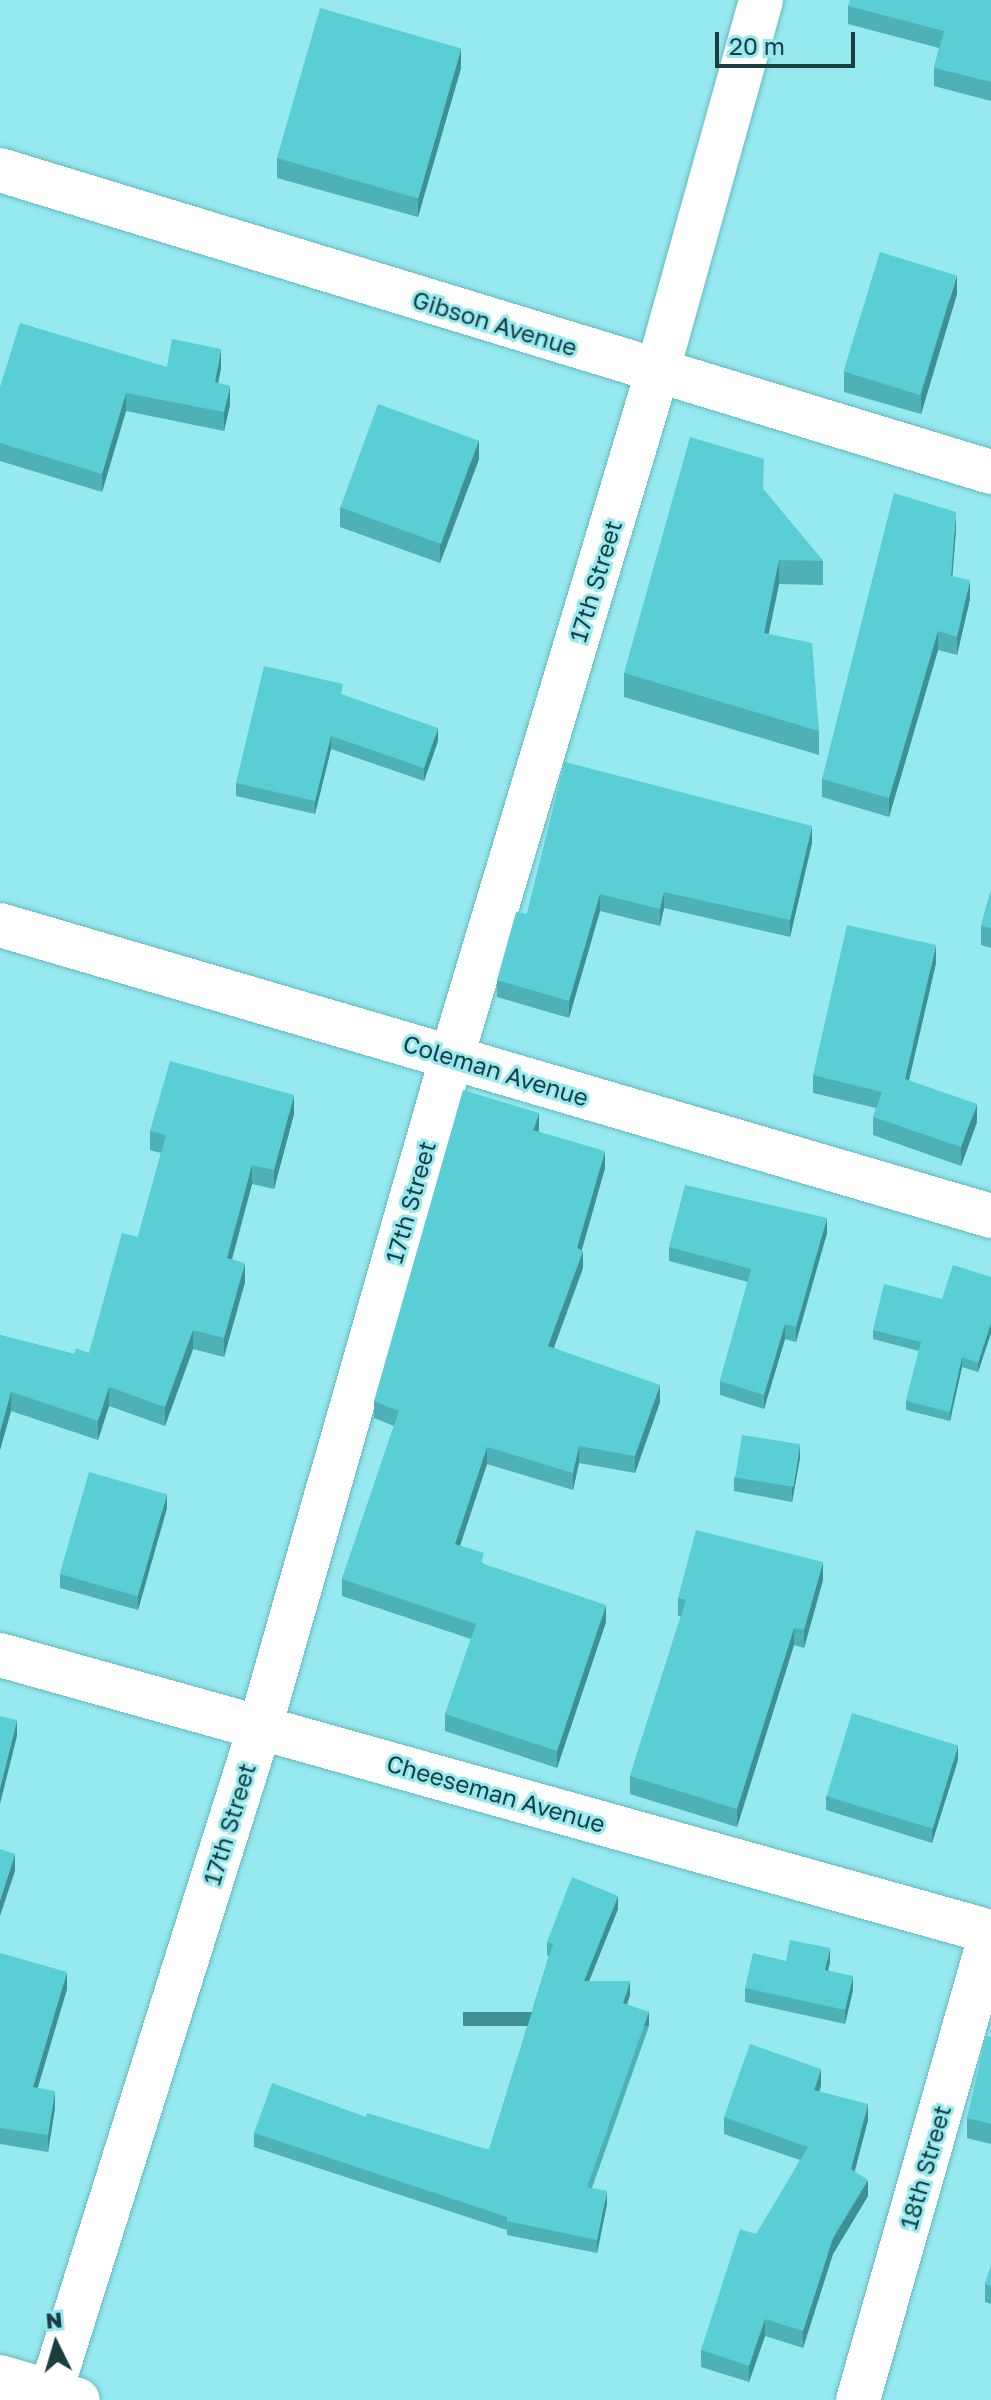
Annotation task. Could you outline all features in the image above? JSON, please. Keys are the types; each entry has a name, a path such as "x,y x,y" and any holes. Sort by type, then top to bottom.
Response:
{"street":[{"name":"17th Street","path":"59,2397 260,1727 452,1056 657,373 761,0"},
{"name":"Gibson Avenue","path":"0,170 657,373 991,472"},
{"name":"Coleman Avenue","path":"0,925 991,1216"},
{"name":"Cheeseman Avenue","path":"0,1655 991,1933"},
{"name":"18th Street","path":"858,2400 991,1933"},
{"path":"0,2377 59,2397"}],"building":[{"path":"850,0 991,0 991,82 934,68 944,31 848,6"},
{"path":"320,8 461,49 418,198 277,158"},
{"path":"880,252 957,275 920,395 843,372"},
{"path":"20,323 167,367 172,339 221,349 215,382 230,386 224,412 126,393 102,474 0,443 0,387"},
{"path":"378,404 479,441 441,544 340,507"},
{"path":"690,437 764,459 763,489 823,561 779,560 764,633 812,643 819,731 624,673"},
{"path":"894,493 956,512 951,576 970,580 957,637 938,631 889,798 822,779"},
{"path":"264,666 343,684 341,694 438,728 424,768 331,736 315,801 236,783"},
{"path":"565,762 812,826 790,920 664,892 660,909 600,894 569,1001 497,980 516,912 527,914"},
{"path":"991,890 991,928 981,926"},
{"path":"847,925 936,945 905,1079 977,1104 961,1147 873,1117 882,1092 813,1075"},
{"path":"170,1061 294,1095 274,1170 252,1165 227,1258 245,1263 224,1338 193,1330 165,1407 109,1387 98,1421 11,1392 0,1432 0,1335 74,1354 76,1348 89,1353 122,1233 138,1237 166,1135 150,1131"},
{"path":"463,1090 539,1113 533,1130 605,1151 577,1248 583,1251 548,1346 660,1385 635,1456 579,1446 573,1473 487,1447 455,1544 484,1553 481,1563 606,1605 557,1751 445,1714 476,1624 342,1579 399,1411 374,1401"},
{"path":"685,1185 827,1218 796,1327 785,1324 764,1395 720,1381 751,1269 669,1247"},
{"path":"953,1265 991,1277 991,1323 978,1363 962,1357 950,1412 906,1401 921,1342 873,1330 884,1284 942,1299"},
{"path":"742,1435 800,1444 794,1487 735,1477"},
{"path":"89,1472 167,1494 138,1596 60,1574"},
{"path":"696,1530 823,1562 804,1630 794,1628 737,1809 630,1776 686,1600 678,1598"},
{"path":"852,1713 958,1745 933,1829 827,1796"},
{"path":"0,1716 17,1720 0,1788"},
{"path":"0,1849 15,1854 0,1900"},
{"path":"572,1877 618,1896 584,1981 630,1981 623,2003 649,2012 587,2187 607,2191 597,2240 507,2221 507,2217 254,2133 272,2083 366,2117 367,2113 489,2150 553,1944 547,1942"},
{"path":"790,1940 830,1948 825,1970 853,1976 845,2010 745,1988 753,1953 786,1961"},
{"path":"0,1953 67,1972 33,2087 55,2091 48,2135 0,2128"},
{"path":"986,2036 991,2037 991,2124 967,2118"},
{"path":"750,2044 821,2069 814,2090 868,2104 851,2169 868,2180 833,2238 803,2331 765,2319 749,2366 701,2350 740,2229 756,2234 808,2147 724,2117"},
{"path":"991,2266 991,2286 985,2284"}]}
